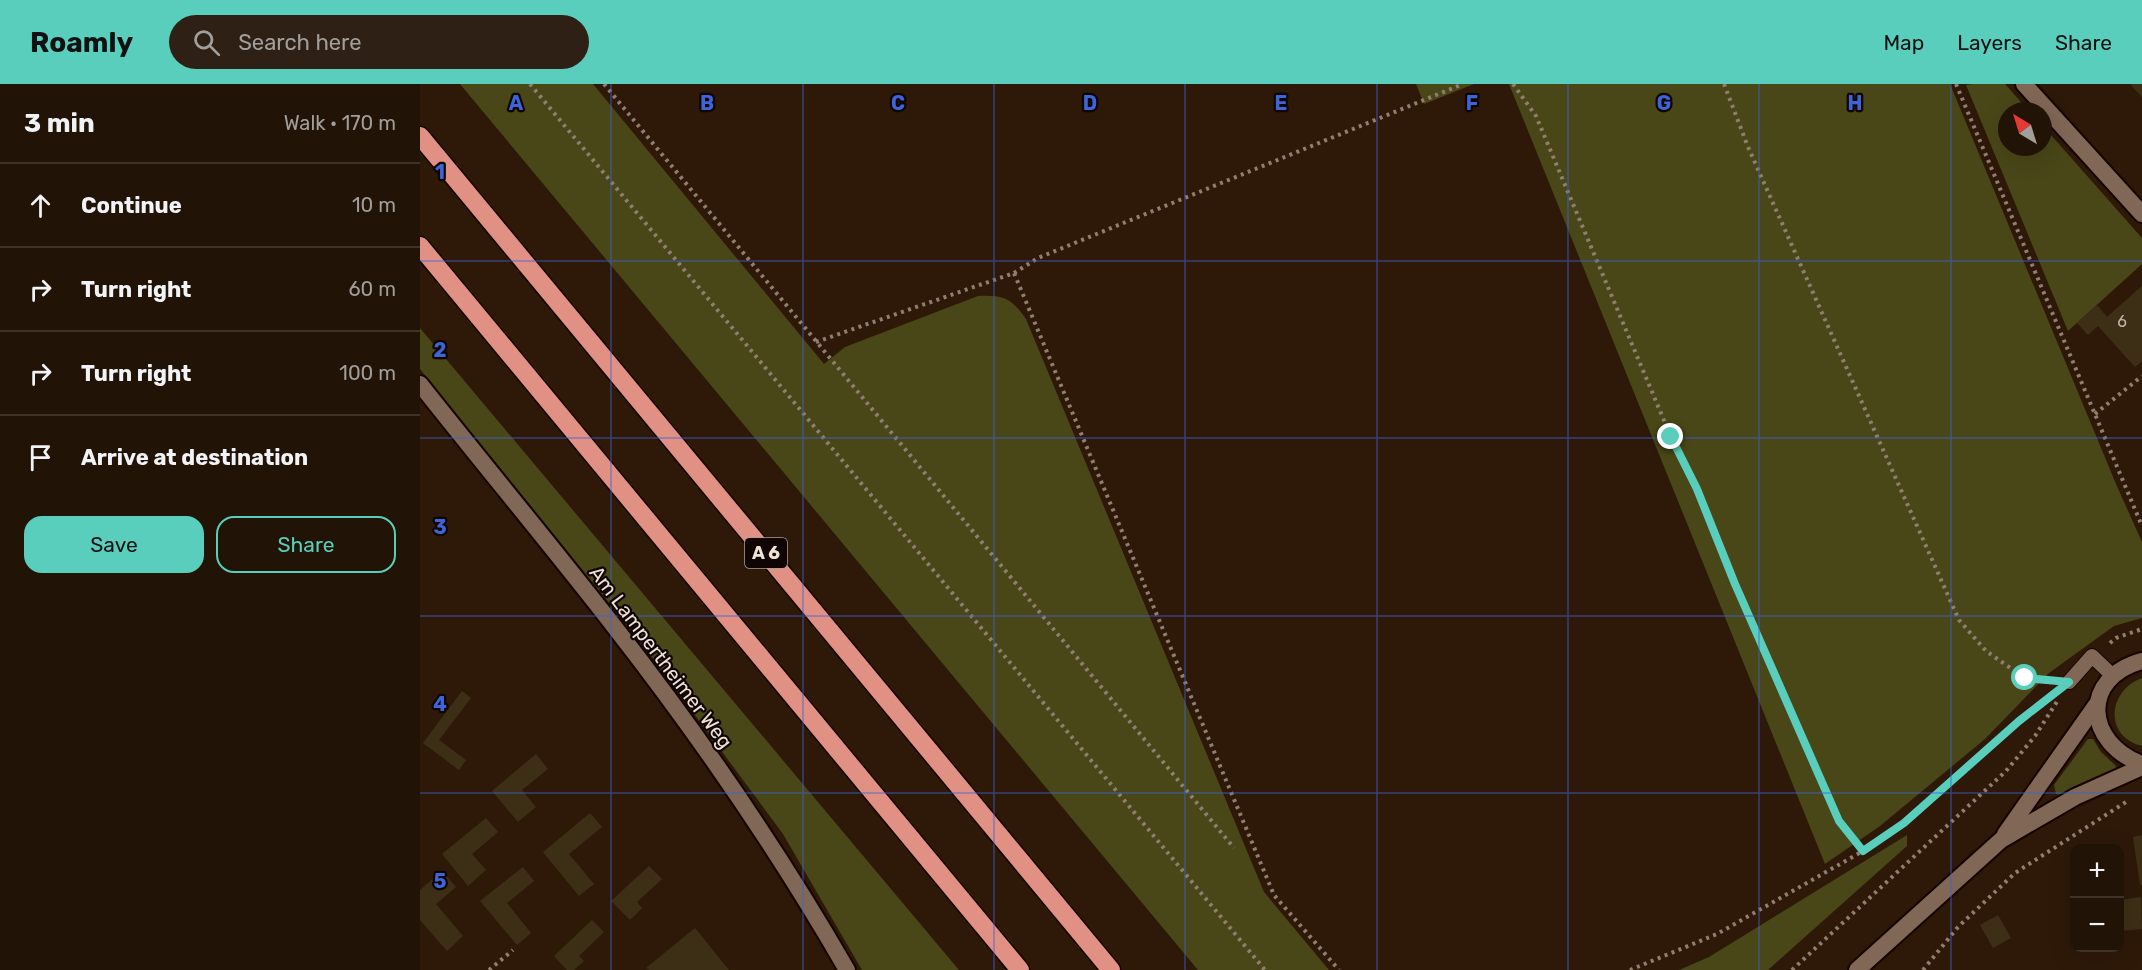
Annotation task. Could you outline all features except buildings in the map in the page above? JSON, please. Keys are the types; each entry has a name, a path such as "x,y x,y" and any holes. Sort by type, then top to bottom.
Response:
{"highway":[{"name":"A 6","path":"420,136 1111,970"},
{"path":"420,246 1020,970"}],"street":[{"path":"2024,84 2142,214"},
{"name":"Am Lampertheimer Weg","path":"420,384 607,617 686,722 802,892 847,970"},
{"path":"2001,840 2096,705 2113,676 2125,667 2142,661"},
{"path":"2096,705 2101,726 2112,745 2142,765"},
{"path":"1857,970 2001,840 2075,797 2142,765"}],"lane":[{"path":"2069,682 2092,656 2113,676"}],"path":[{"path":"530,84 1265,970"},
{"path":"604,84 1234,848"},
{"path":"816,342 1014,273 1038,258 1462,84"},
{"path":"1513,84 1536,117 1671,437 1697,489 1735,584 1839,821 1863,851"},
{"path":"1724,84 1752,158 1959,620 1986,651 2025,678 2069,682"},
{"path":"1956,84 2142,526"},
{"path":"1014,273 1274,895 1339,970"},
{"path":"2095,414 2142,376"},
{"path":"2092,656 2116,638 2142,629"},
{"path":"1630,970 1717,934 1863,851 1904,823 2019,721 2069,682"},
{"path":"1792,970 2006,771 2035,736 2069,682"},
{"path":"1923,970 1958,927 2015,873 2126,802"},
{"path":"489,970 513,950"}],"shaded area":[{"path":"460,84 593,84 824,364 845,347 978,296 1001,297 1016,306 1026,319 1264,892 1329,970 1198,970"},
{"path":"1416,84 1474,84 1424,104"},
{"path":"1509,84 1950,84 2142,542 2142,618 2114,626 2049,673 1985,739 1880,826 1825,864"},
{"path":"2005,84 2021,102 1998,102 1998,156 2052,156 2052,136 2142,238 2142,264 2068,331 1966,85"},
{"path":"420,328 959,970 862,970 783,834 643,645 420,369"},
{"path":"2142,678 2142,746 2130,741 2121,733 2116,724 2115,714 2122,693 2130,684"},
{"path":"2088,739 2093,739 2101,752 2116,766 2115,770 2065,796 2056,794 2054,785"},
{"path":"1907,835 1907,846 1768,970 1679,970 1709,957"}],"route":[{"path":"1671,437 1697,489 1735,584 1839,821 1863,851 1904,823 2019,721 2069,682 2025,678"}]}
